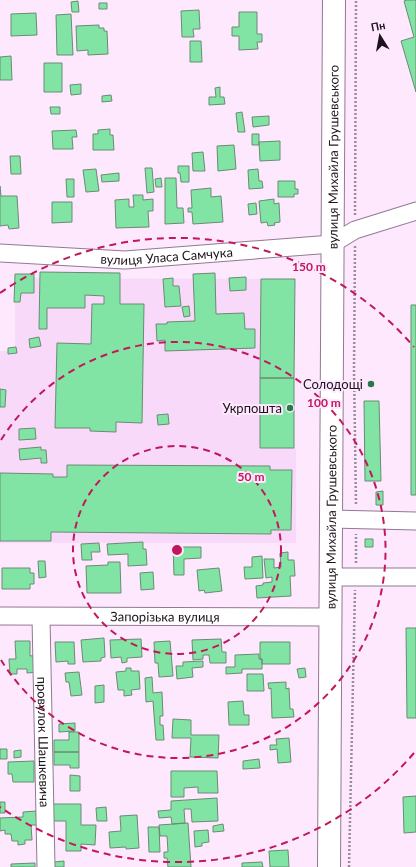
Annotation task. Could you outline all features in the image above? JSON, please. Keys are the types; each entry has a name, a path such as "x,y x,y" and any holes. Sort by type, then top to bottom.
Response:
{"main road":[{"name":"вулиця Михайла Грушевського","path":"329,867 334,0"}],"street":[{"path":"332,244 355,230 416,211"},
{"name":"вулиця Уласа Самчука","path":"0,254 125,260 332,244"},
{"path":"331,519 416,521"},
{"path":"330,577 416,577"},
{"name":"Запорізька вулиця","path":"0,616 330,617"},
{"name":"провулок Шашкевича","path":"41,617 46,867"}],"path":[{"path":"349,867 357,520 354,369 356,0"}],"shaded area":[{"path":"15,278 261,279 260,447 296,448 296,543 0,543 0,351 15,351"}],"building":[{"path":"416,0 416,92 401,41 414,37 404,1"},
{"path":"78,1 79,12 72,12 71,2"},
{"path":"99,3 107,3 107,9 99,9"},
{"path":"199,10 200,29 193,29 194,37 182,37 181,11"},
{"path":"239,12 257,12 257,34 262,34 262,42 257,42 258,49 239,50 239,36 232,36 232,27 239,27"},
{"path":"36,13 37,35 11,36 11,14"},
{"path":"71,14 73,55 57,55 56,15"},
{"path":"99,25 99,28 104,28 104,31 107,31 108,54 88,55 88,50 77,51 76,26"},
{"path":"190,41 201,41 202,62 190,62"},
{"path":"11,56 12,80 0,80 0,57"},
{"path":"44,63 62,63 62,92 44,92"},
{"path":"81,84 81,94 71,95 70,85"},
{"path":"220,87 220,97 224,97 225,104 209,105 209,97 216,97 215,88"},
{"path":"111,95 112,101 102,102 102,96"},
{"path":"50,107 60,107 60,114 51,114"},
{"path":"242,112 245,132 238,132 236,113"},
{"path":"269,116 269,125 253,127 252,117"},
{"path":"110,129 110,135 113,135 114,150 93,150 93,134 98,134 98,130"},
{"path":"76,130 77,137 72,137 73,149 53,149 52,131"},
{"path":"252,134 259,134 259,145 252,145"},
{"path":"280,141 280,160 260,161 259,142"},
{"path":"234,145 236,169 218,171 217,146"},
{"path":"203,152 205,171 193,171 192,153"},
{"path":"10,156 20,156 21,174 11,174"},
{"path":"178,166 189,166 189,182 181,182 180,173 178,173"},
{"path":"145,168 152,168 154,192 147,193"},
{"path":"96,169 99,191 86,192 83,170"},
{"path":"258,169 259,181 262,181 263,188 249,189 248,170"},
{"path":"119,173 119,181 102,182 101,175"},
{"path":"161,178 162,187 156,187 155,179"},
{"path":"165,178 176,178 177,208 183,208 184,223 165,224"},
{"path":"66,179 74,179 74,197 67,197"},
{"path":"278,181 295,181 295,189 298,189 298,194 294,194 294,197 278,197"},
{"path":"0,186 1,196 17,196 19,228 9,229 8,225 0,226"},
{"path":"211,188 211,197 221,196 223,222 193,224 192,212 188,212 188,208 192,208 191,190"},
{"path":"133,195 143,195 143,200 153,199 153,211 148,211 149,227 116,228 115,200 129,199 129,207 134,207"},
{"path":"274,199 274,204 279,203 280,222 274,223 275,225 268,226 267,222 261,223 259,201"},
{"path":"52,202 72,202 72,222 52,223"},
{"path":"256,203 257,214 249,215 248,204"},
{"path":"40,272 120,273 120,304 144,304 142,423 116,422 116,432 90,431 90,428 55,428 57,343 91,344 92,304 104,304 104,296 85,295 85,308 47,308 47,329 39,329"},
{"path":"215,273 216,314 244,313 245,329 255,329 255,348 165,351 165,340 157,341 156,324 195,321 193,274"},
{"path":"15,274 34,274 34,293 21,293 20,302 14,302"},
{"path":"246,277 246,290 230,291 229,278"},
{"path":"173,278 173,286 179,286 181,306 165,307 163,279"},
{"path":"261,279 295,279 294,378 260,378"},
{"path":"411,305 416,305 416,495 411,495"},
{"path":"189,306 190,316 184,317 182,307"},
{"path":"39,337 41,346 30,348 29,339"},
{"path":"16,347 17,353 8,354 8,348"},
{"path":"260,378 294,378 294,448 260,448"},
{"path":"0,389 6,390 5,407 0,407"},
{"path":"364,401 379,401 381,481 365,481"},
{"path":"168,414 169,424 158,425 157,415"},
{"path":"35,428 36,439 19,440 19,429"},
{"path":"41,447 41,450 46,450 47,463 41,463 41,458 20,460 19,449"},
{"path":"67,465 270,466 270,470 292,470 291,530 271,530 271,534 51,532 51,541 0,541 0,473 53,474 53,477 67,477"},
{"path":"383,491 383,505 376,505 376,492"},
{"path":"365,539 373,539 373,547 365,547"},
{"path":"143,542 143,549 146,549 147,565 128,566 128,554 108,555 107,544"},
{"path":"99,543 100,552 91,552 92,560 82,560 81,544"},
{"path":"173,547 201,547 201,558 184,559 184,575 174,575"},
{"path":"288,552 288,560 294,560 295,576 290,576 291,596 257,598 256,586 263,585 263,583 272,582 272,577 266,578 264,559 274,559 274,568 281,567 280,553"},
{"path":"262,556 263,578 245,579 244,567 252,567 252,557"},
{"path":"38,561 45,561 46,577 39,578"},
{"path":"108,562 120,562 121,593 87,593 86,566 108,565"},
{"path":"2,568 30,568 30,573 34,573 34,584 30,584 30,589 2,589"},
{"path":"219,568 222,591 205,593 204,590 199,591 197,570"},
{"path":"153,572 154,589 141,590 140,573"},
{"path":"406,628 416,628 416,718 407,718"},
{"path":"104,638 105,657 101,658 101,661 83,662 81,640"},
{"path":"141,639 142,657 127,658 127,662 122,663 121,657 111,658 110,640"},
{"path":"221,639 222,652 226,652 226,663 210,663 209,655 203,655 203,659 193,660 192,640"},
{"path":"15,641 30,641 30,656 38,655 39,672 27,673 27,669 17,669 17,674 10,674 9,659 16,659"},
{"path":"170,641 173,676 159,677 158,663 155,663 154,642"},
{"path":"55,642 74,642 75,664 68,664 68,661 56,662"},
{"path":"260,642 290,642 290,664 262,664 262,659 260,659"},
{"path":"259,654 259,659 262,659 262,669 242,669 242,673 226,674 226,667 235,667 235,655"},
{"path":"203,661 203,667 192,668 193,677 177,679 176,666 183,666 183,662"},
{"path":"126,668 131,668 131,671 139,671 140,689 131,690 132,695 124,696 124,690 118,690 116,672 126,671"},
{"path":"305,668 306,677 299,678 297,669"},
{"path":"79,672 82,695 71,696 69,682 66,682 65,673"},
{"path":"247,674 263,674 264,691 247,691"},
{"path":"152,677 153,693 162,692 163,716 160,716 160,725 163,725 164,740 156,740 153,701 146,702 145,678"},
{"path":"286,682 286,689 289,688 290,709 293,709 294,717 272,718 271,688 269,689 268,683"},
{"path":"104,685 104,702 95,703 95,686"},
{"path":"243,701 244,715 249,715 249,725 229,725 228,702"},
{"path":"173,719 191,720 191,735 219,735 218,758 190,757 191,738 172,738"},
{"path":"75,723 75,731 59,732 59,724"},
{"path":"69,732 79,732 79,752 54,752 54,740 69,740"},
{"path":"289,738 291,762 278,763 277,749 270,750 270,745 277,745 276,739"},
{"path":"0,749 7,749 7,759 0,759"},
{"path":"21,750 21,757 14,758 14,751"},
{"path":"54,752 79,752 79,768 70,768 70,765 54,765"},
{"path":"259,759 260,768 243,769 243,761"},
{"path":"34,761 34,782 13,782 12,774 8,774 8,762"},
{"path":"171,771 217,771 218,793 198,793 198,787 184,788 184,797 171,797"},
{"path":"70,775 80,776 80,791 70,791"},
{"path":"416,796 416,832 404,833 403,797"},
{"path":"217,798 218,821 192,822 191,809 184,809 185,823 172,824 171,817 159,818 158,811 171,810 171,801"},
{"path":"0,802 5,802 5,813 0,813"},
{"path":"48,804 81,804 81,825 96,825 95,845 81,844 81,851 66,851 66,821 52,821"},
{"path":"106,807 107,821 97,821 96,808"},
{"path":"36,811 37,825 31,825 32,840 25,840 25,844 18,845 18,841 12,841 11,834 5,834 5,830 0,831 0,818 23,817 23,812"},
{"path":"137,815 139,848 110,848 109,832 121,831 120,816"},
{"path":"188,823 191,867 168,867 167,858 164,858 164,852 168,852 167,836 160,836 159,825"},
{"path":"223,824 224,831 213,832 213,826"},
{"path":"148,827 159,827 160,852 149,852"},
{"path":"208,830 209,842 202,843 202,846 195,847 194,831"},
{"path":"288,850 289,867 270,867 269,851"},
{"path":"64,861 64,867 55,867 54,862"},
{"path":"262,862 263,867 242,867 242,863"},
{"path":"35,863 35,867 11,867 11,864"}],"place":[{"name":"Солодощі","path":"371,384"},
{"name":"Укрпошта","path":"290,408"}]}
